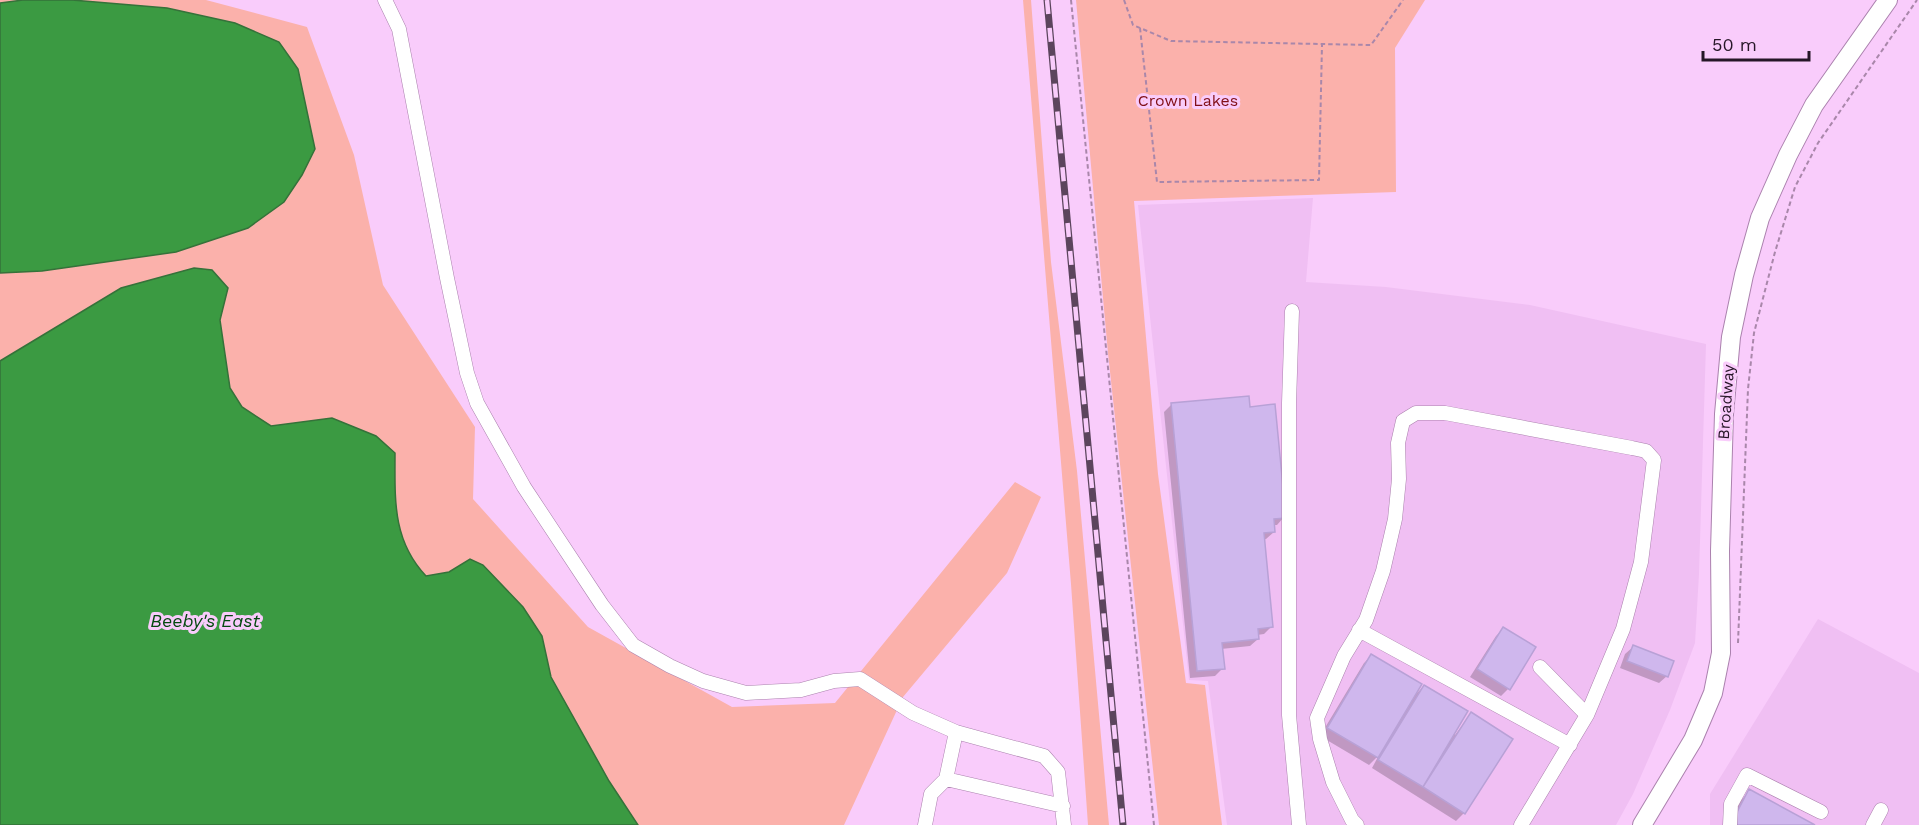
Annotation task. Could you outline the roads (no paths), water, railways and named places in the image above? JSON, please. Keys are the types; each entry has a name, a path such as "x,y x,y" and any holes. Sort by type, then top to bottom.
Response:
{"main road":[{"name":"Broadway","path":"1642,825 1693,740 1713,693 1720,653 1724,414 1731,337 1744,275 1760,218 1788,155 1814,105 1888,0"}],"street":[{"path":"385,0 399,29 467,373 477,403 524,487 602,605 633,645 703,681 746,693 801,690 834,681 860,679 913,713 957,732 1044,756 1059,772 1064,825"},
{"path":"1292,311 1289,715 1299,825"},
{"path":"1358,825 1352,820 1334,782 1320,739 1317,718 1344,656 1366,620 1383,571 1395,519 1399,479 1398,443 1403,421 1416,413 1445,413 1646,451 1654,460 1641,562 1623,629 1587,715 1521,825"},
{"path":"1359,630 1570,745"},
{"path":"1540,666 1587,715"},
{"path":"925,825 931,794 945,779 957,732"},
{"path":"1730,825 1731,804 1747,775 1821,812"},
{"path":"945,779 1063,806"},
{"path":"1873,825 1881,810"}],"water":[{"path":"23,0 72,0 167,8 235,23 279,42 298,69 315,149 302,175 284,202 248,228 176,252 42,271 0,273 0,3"},
{"name":"Beeby's East","path":"194,268 212,270 228,288 220,320 230,388 242,407 271,426 332,418 376,436 395,453 398,518 401,533 415,562 426,576 449,572 470,559 483,565 523,607 542,636 551,677 609,781 638,825 0,825 0,361 121,288"}],"railway":[{"path":"1047,0 1123,825"}],"park label":[{"name":"Crown Lakes","path":"1188,100"}]}
